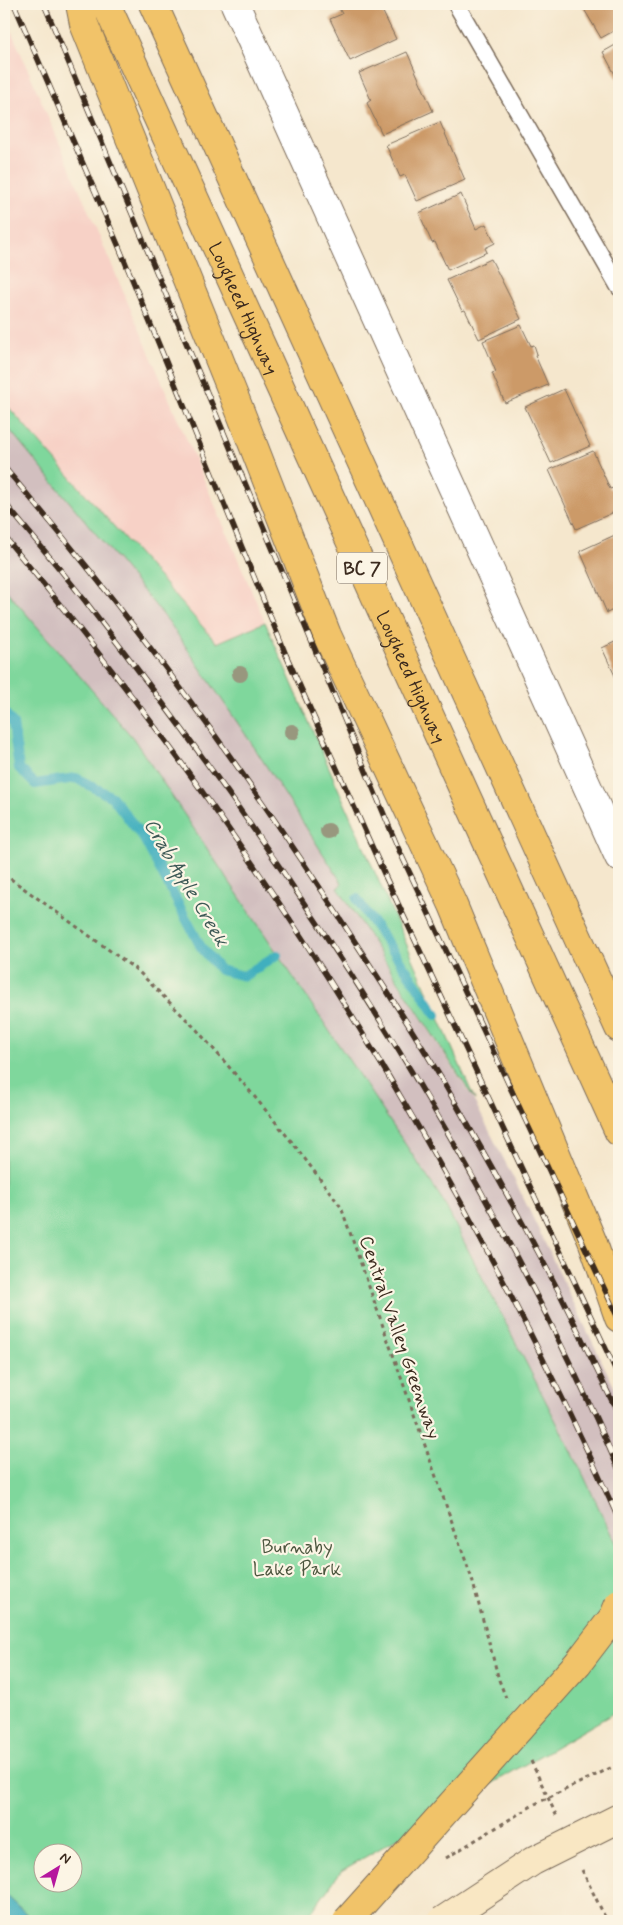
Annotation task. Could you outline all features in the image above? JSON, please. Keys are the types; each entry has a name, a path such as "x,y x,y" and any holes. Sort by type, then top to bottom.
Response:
{"main road":[{"path":"80,4 84,24 236,401 327,635 453,905 593,1243 619,1318"},
{"name":"Lougheed Highway","path":"106,4 619,1132"},
{"name":"BC 7","path":"153,4 619,1028"},
{"path":"347,1921 578,1663 614,1616 619,1604"},
{"path":"442,1921 533,1861 619,1818"}],"street":[{"path":"235,4 619,858"}],"lane":[{"path":"456,4 619,287"}],"path":[{"name":"Central Valley Greenway","path":"4,874 138,971 197,1030 249,1090 296,1146 341,1207 472,1579 499,1680 506,1698"},
{"path":"528,1753 560,1824"},
{"path":"443,1860 535,1804 619,1764"},
{"path":"582,1868 607,1921"}],"shaded area":[{"path":"4,14 265,622 217,644 4,402"},
{"path":"4,423 169,622 252,744 343,884 338,888 472,1097 518,1187 619,1397 619,1551 580,1468 442,1199 133,738 4,588"}],"green space":[{"path":"4,402 217,643 265,622 475,1100 338,888 342,883 252,744 169,622 4,423"},
{"name":"Burnaby Lake Park","path":"4,588 133,738 442,1199 580,1468 619,1551 619,1710 341,1871 305,1921 4,1921"}],"water":[{"path":"4,1893 34,1921 4,1921"}],"building":[{"path":"337,4 379,4 396,39 350,61 330,19 342,14"},
{"path":"581,4 619,4 619,28 601,38"},
{"path":"619,43 619,82 603,52"},
{"path":"407,52 433,111 382,134 367,103 371,100 359,73"},
{"path":"440,122 465,180 417,201 405,175 400,177 386,145"},
{"path":"461,194 476,229 486,224 495,243 485,248 487,252 448,270 435,242 432,243 419,213"},
{"path":"491,259 521,319 479,339 465,310 462,311 447,280"},
{"path":"521,325 531,346 534,345 537,354 535,355 548,385 505,403 492,373 496,372 483,341"},
{"path":"564,389 590,446 551,463 525,407"},
{"path":"593,451 610,489 619,486 619,510 576,529 549,470"},
{"path":"617,534 619,538 619,607 607,613 580,551"},
{"path":"619,640 619,676 616,678 602,648"}],"waterway":[{"name":"Crab Apple Creek","path":"4,712 13,724 19,768 35,784 76,778 112,797 144,839 201,947 220,970 244,976 277,955"},
{"name":"Crab Apple Creek","path":"357,899 436,1015"}],"railway":[{"path":"14,4 119,247 286,655 386,878 619,1377"},
{"path":"44,4 399,850 619,1320"},
{"path":"4,467 145,641 234,762 318,885 411,1029 471,1130 557,1288 619,1415"},
{"path":"4,502 84,600 171,714 244,816 384,1026 449,1134 510,1244 567,1356 619,1470"},
{"path":"4,536 110,668 211,804 270,889 326,975 433,1152 483,1242 576,1426 619,1520"}]}
